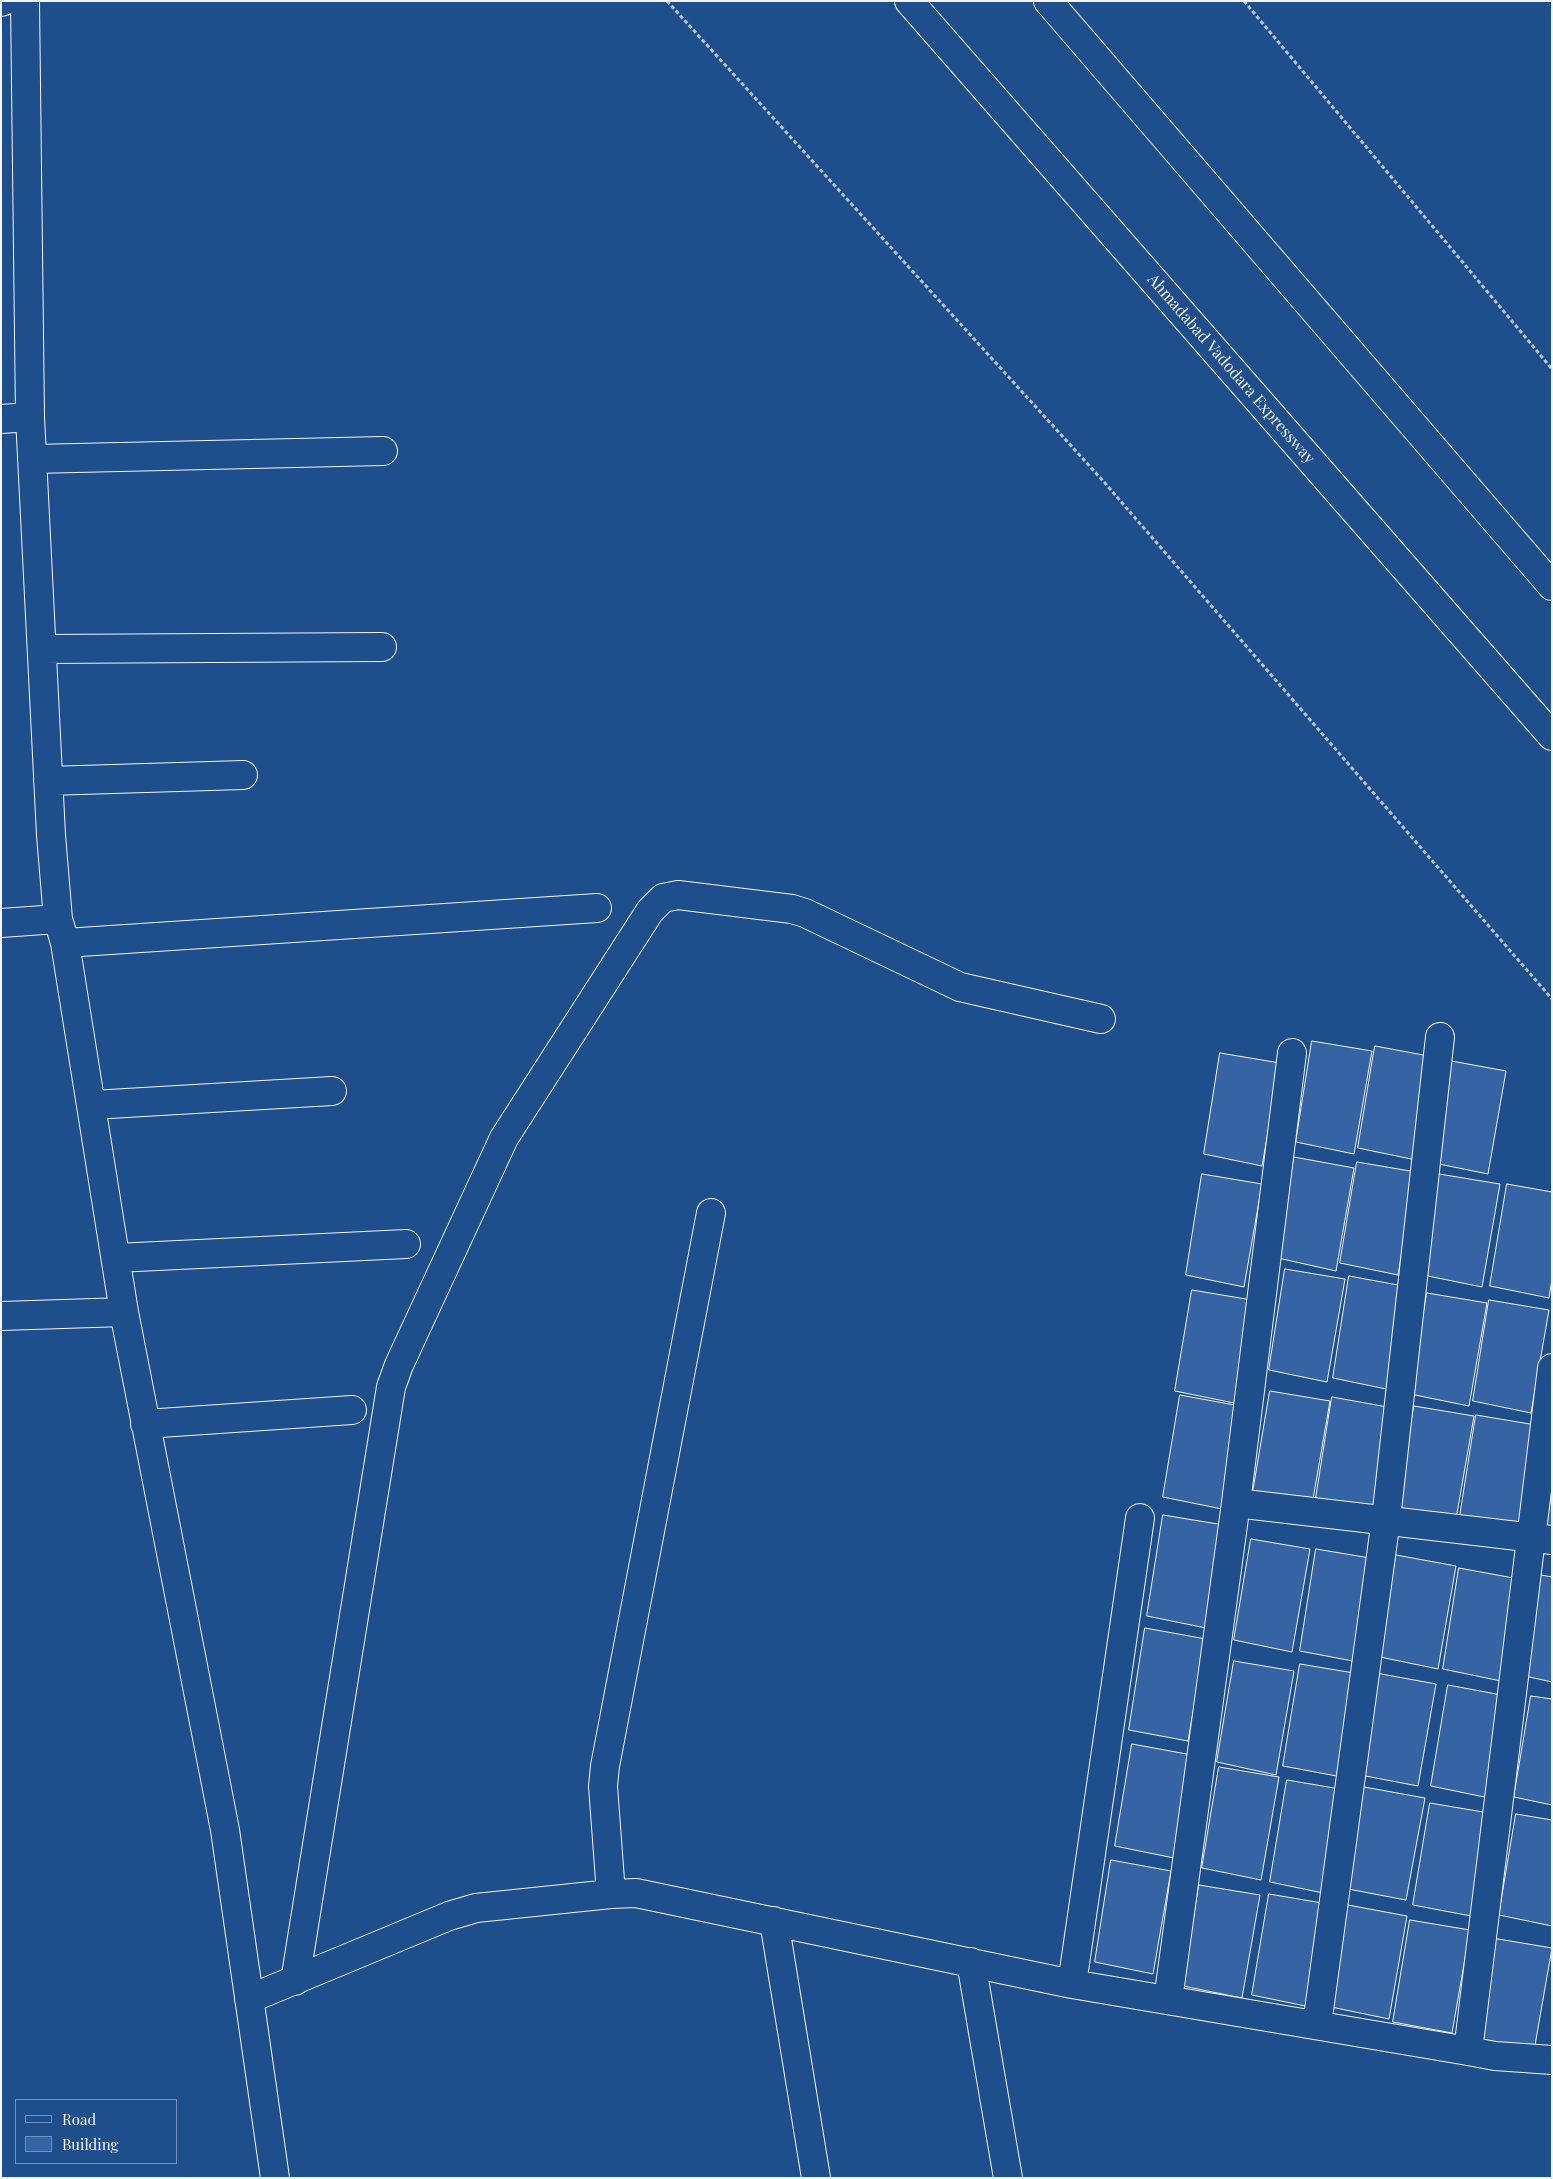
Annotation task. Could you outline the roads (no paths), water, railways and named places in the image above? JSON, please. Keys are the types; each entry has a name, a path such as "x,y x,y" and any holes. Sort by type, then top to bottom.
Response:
{"main road":[{"path":"25,1 30,417 48,781 62,931 92,1104 124,1312 225,1830 275,2178"},
{"name":"Ahmadabad Vadodara Expressway","path":"910,1 1552,736"},
{"path":"1048,1 1552,586"},
{"path":"1,419 30,417"},
{"path":"32,459 382,451"},
{"path":"42,649 382,647"},
{"path":"48,781 242,775"},
{"path":"294,1981 391,1387 504,1138 650,911 663,898 678,895 792,909 805,913 960,987 1101,1019"},
{"path":"1,923 62,931 597,908"},
{"path":"1317,2025 1386,1519 1440,1037"},
{"path":"1168,2000 1236,1502 1292,1053"},
{"path":"92,1104 332,1091"},
{"path":"611,1894 603,1786 605,1766 711,1212"},
{"path":"116,1258 406,1244"},
{"path":"1,1316 124,1312"},
{"path":"1468,2051 1542,1538 1552,1368"},
{"path":"145,1424 352,1410"},
{"path":"1236,1502 1542,1538"},
{"path":"1072,1984 1140,1518"},
{"path":"249,2000 449,1916 476,1908 636,1893 659,1896 1072,1984 1468,2051 1552,2060"},
{"path":"774,1921 816,2178"},
{"path":"971,1962 1008,2178"}]}
